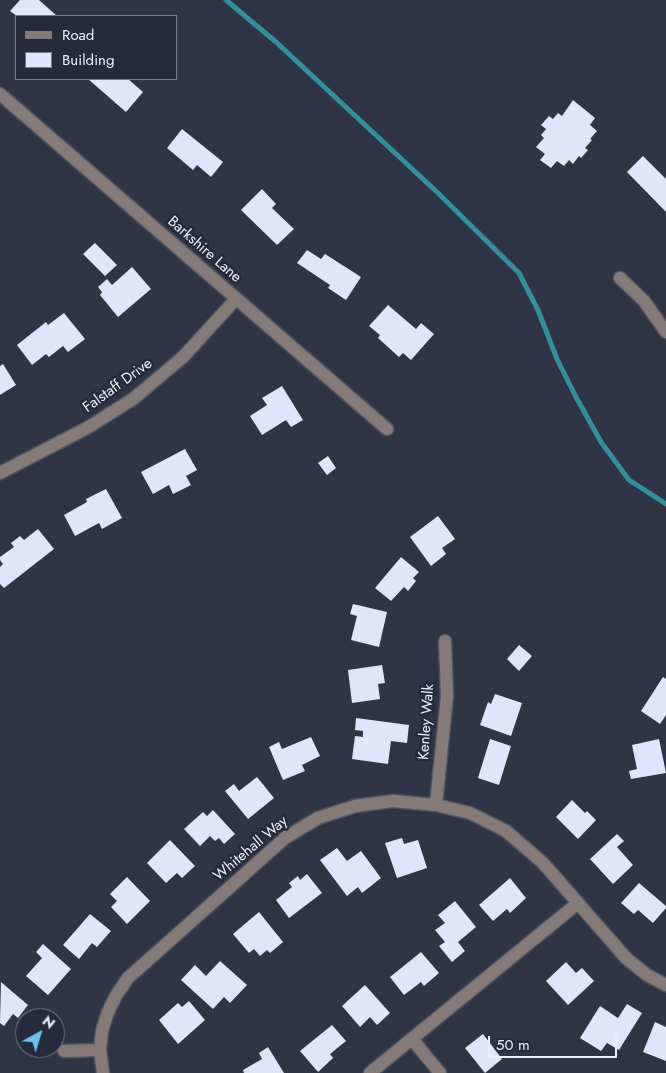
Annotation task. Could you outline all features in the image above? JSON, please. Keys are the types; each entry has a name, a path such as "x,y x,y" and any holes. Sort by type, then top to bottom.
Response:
{"street":[{"name":"Barkshire Lane","path":"0,94 387,430"},
{"path":"620,278 644,301 666,332"},
{"name":"Falstaff Drive","path":"0,473 87,428 133,399 183,357 236,299"},
{"name":"Kenley Walk","path":"436,805 447,696 445,641"},
{"name":"Whitehall Way","path":"103,1073 100,1050 102,1031 108,1012 128,978 285,838 318,818 355,806 393,801 436,805 470,813 506,831 543,863 626,958 647,975 666,985"},
{"path":"370,1073 578,904"},
{"path":"412,1039 440,1073"},
{"path":"65,1051 100,1050"}],"building":[{"path":"20,0 39,0 56,15 16,15 10,11"},
{"path":"89,80 129,80 143,92 126,112"},
{"path":"573,100 595,118 590,125 597,131 585,148 588,150 581,158 579,156 573,164 569,160 564,166 557,161 551,168 540,160 545,154 536,147 544,138 541,135 546,129 541,125 549,116 553,119 558,113 562,116"},
{"path":"182,129 223,162 211,177 197,165 193,170 167,148"},
{"path":"643,156 666,179 666,212 627,172"},
{"path":"262,189 276,204 272,208 294,229 277,245 241,210"},
{"path":"95,243 117,265 105,276 83,254"},
{"path":"307,250 321,259 325,254 361,277 346,300 328,288 330,285 297,263"},
{"path":"132,267 151,289 118,317 100,295 102,292 98,287 107,279 112,285"},
{"path":"388,305 416,329 421,323 434,334 411,360 403,353 399,357 378,338 380,335 369,326"},
{"path":"64,313 85,339 68,352 63,346 49,357 46,354 32,365 17,345 46,322 48,325"},
{"path":"3,364 16,385 0,395 0,366"},
{"path":"282,386 303,420 291,427 286,420 262,435 250,416 267,405 262,398"},
{"path":"185,449 197,470 186,476 191,485 173,494 169,485 153,494 141,472"},
{"path":"328,456 336,468 327,475 318,463"},
{"path":"106,489 122,518 102,529 99,523 75,536 64,515 87,502 86,499"},
{"path":"438,516 455,539 442,548 446,554 431,566 410,537"},
{"path":"38,529 54,549 4,588 0,584 0,567 3,564 0,557 14,547 11,543 20,536 24,540"},
{"path":"401,557 419,572 413,578 416,581 408,591 404,587 391,601 375,588"},
{"path":"353,604 387,612 379,647 351,640 357,616 350,614"},
{"path":"519,645 532,656 519,671 507,659"},
{"path":"382,665 385,683 378,684 380,699 352,703 348,670"},
{"path":"663,677 666,679 666,715 660,724 641,711"},
{"path":"495,694 522,703 511,736 480,725 488,702 491,704"},
{"path":"356,718 409,725 407,743 391,741 388,764 352,759 355,736 363,737 363,731 355,730"},
{"path":"311,737 320,756 302,765 305,771 283,780 269,747 279,742 282,749"},
{"path":"490,739 511,746 499,785 478,778"},
{"path":"659,739 666,773 631,779 629,771 637,769 632,745"},
{"path":"257,777 274,798 248,819 225,791 234,784 239,791"},
{"path":"572,800 585,813 587,811 596,820 578,839 556,817"},
{"path":"213,810 235,834 224,844 219,838 215,841 210,836 200,846 184,829 203,812 207,816"},
{"path":"617,834 624,841 617,847 633,865 613,884 590,859"},
{"path":"402,838 404,844 418,840 427,868 397,878 385,843"},
{"path":"170,840 195,866 182,878 177,873 166,883 147,863"},
{"path":"337,848 347,861 361,851 381,878 362,893 358,887 347,896 320,860"},
{"path":"307,874 322,893 289,918 276,900 292,887 289,883 298,876 300,880"},
{"path":"127,877 150,901 127,924 111,907 117,901 110,894"},
{"path":"510,878 526,898 510,913 507,909 493,921 479,905"},
{"path":"639,883 666,906 653,923 638,910 634,914 621,903"},
{"path":"455,901 476,927 458,942 465,951 452,962 439,946 445,942 435,930 445,923 438,915"},
{"path":"259,912 283,942 270,953 267,950 260,956 254,949 249,953 233,934"},
{"path":"90,914 111,931 97,947 92,943 79,959 63,945"},
{"path":"43,944 71,969 48,995 26,976 42,958 36,952"},
{"path":"421,952 439,973 424,986 421,982 404,995 390,977"},
{"path":"220,961 247,985 230,1003 224,997 213,1009 181,980 195,965 206,976"},
{"path":"566,962 576,973 582,968 594,981 568,1005 546,981"},
{"path":"1,982 28,1005 26,1008 15,1008 15,1016 13,1014 4,1026 0,1023"},
{"path":"365,985 390,1013 377,1025 370,1017 360,1027 342,1006"},
{"path":"189,1001 205,1020 178,1044 159,1020 178,1003 182,1007"},
{"path":"627,1004 642,1013 619,1050 607,1043 601,1051 580,1038 600,1006 618,1018"},
{"path":"655,1022 666,1027 666,1061 643,1052"},
{"path":"332,1025 346,1041 330,1054 333,1058 318,1072 300,1051"},
{"path":"483,1034 502,1059 485,1073 465,1048"},
{"path":"268,1047 284,1073 244,1073 243,1070 262,1059 259,1053"}],"waterway":[{"path":"226,0 276,42 438,193 519,273 538,310 557,359 601,442 629,480 666,504"}]}
